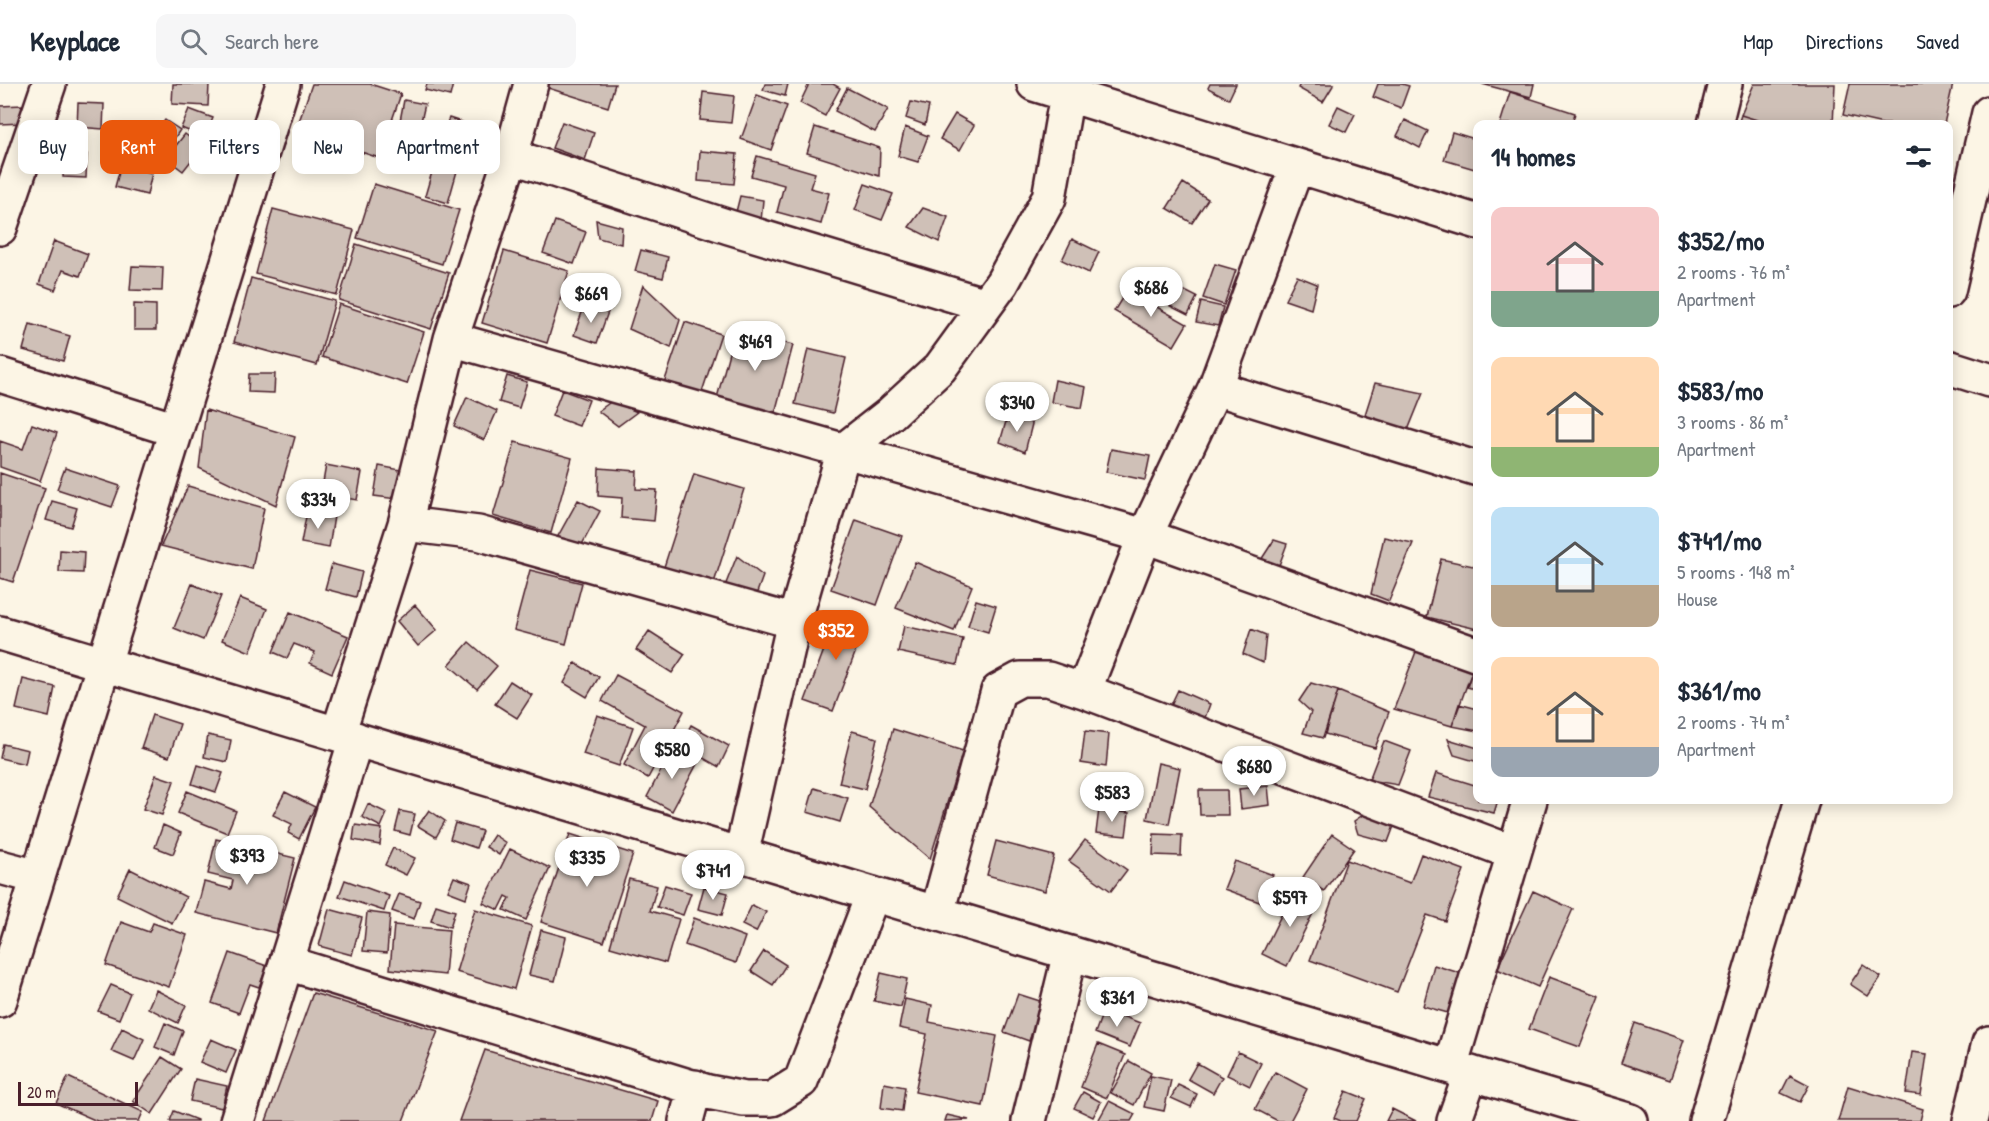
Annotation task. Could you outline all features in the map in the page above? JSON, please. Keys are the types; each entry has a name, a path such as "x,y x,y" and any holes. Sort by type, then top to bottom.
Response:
{"street":[{"path":"0,228 49,84"},
{"path":"0,1000 283,84"},
{"path":"237,1121 286,963 405,524 451,339 511,156 531,84"},
{"path":"1034,84 1473,220"},
{"path":"1715,120 1725,84"},
{"path":"741,855 795,621 844,450 890,414 940,368 1002,283 1049,198 1067,94"},
{"path":"1953,269 1989,113"},
{"path":"511,156 729,227 986,305"},
{"path":"1084,691 1145,536 1215,388 1297,166"},
{"path":"451,339 1145,536 1473,653"},
{"path":"1953,369 1989,380"},
{"path":"0,375 176,430"},
{"path":"1215,388 1473,467"},
{"path":"405,524 478,533 795,621"},
{"path":"0,633 1631,1121"},
{"path":"937,913 998,691 1020,679 1048,679 1084,691 1514,853"},
{"path":"1454,1121 1461,1070 1514,853 1529,804"},
{"path":"1706,1121 1801,804"},
{"path":"0,867 38,877"},
{"path":"286,963 708,1092 744,1099 772,1099 801,1081 873,894"},
{"path":"1029,1121 1070,953"},
{"path":"1970,1121 1989,1043"},
{"path":"686,1121 695,1087"}],"building":[{"path":"173,84 209,84 208,106 172,104"},
{"path":"312,84 370,84 401,94 392,120 376,120 376,157 364,153 364,120 299,120"},
{"path":"427,84 453,84 450,96 425,90"},
{"path":"546,84 615,84 608,107 545,87"},
{"path":"765,84 788,84 785,96 763,90"},
{"path":"809,84 833,84 840,88 825,116 800,103"},
{"path":"1210,84 1236,84 1229,99 1208,88"},
{"path":"1300,84 1334,84 1323,102 1298,88"},
{"path":"1378,84 1409,86 1401,108 1373,97"},
{"path":"1482,84 1534,84 1531,97"},
{"path":"1754,84 1835,84 1833,120 1757,120 1741,115"},
{"path":"1850,84 1953,84 1945,120 1865,120 1843,115"},
{"path":"847,88 888,109 875,132 835,111"},
{"path":"703,92 734,96 731,123 700,120"},
{"path":"1510,92 1575,113 1573,120 1501,120"},
{"path":"757,95 787,106 771,150 741,139"},
{"path":"404,100 425,104 421,120 400,120"},
{"path":"911,102 929,106 925,125 906,118"},
{"path":"78,103 104,104 103,120 100,120 100,129 88,128 88,120 77,120"},
{"path":"23,105 23,120 18,120 18,123 0,124 0,106"},
{"path":"1338,106 1355,114 1346,132 1329,124"},
{"path":"189,109 213,118 212,120 189,120 189,131 181,128"},
{"path":"955,114 974,125 960,150 940,139"},
{"path":"1741,115 1757,120 1739,120"},
{"path":"1405,120 1428,131 1420,148 1397,136"},
{"path":"562,122 594,133 585,160 552,148"},
{"path":"815,127 880,148 879,176 807,153"},
{"path":"905,127 928,136 918,162 898,156"},
{"path":"1452,132 1473,138 1473,169 1444,160"},
{"path":"185,134 189,137 189,163 183,171 177,166 177,144"},
{"path":"700,151 737,154 734,184 698,181"},
{"path":"757,156 815,173 810,188 829,193 821,224 777,212 784,185 751,176"},
{"path":"63,174 86,174 86,178 63,177"},
{"path":"119,174 152,174 147,195 115,187"},
{"path":"431,174 456,174 448,203 425,196"},
{"path":"1183,183 1208,199 1192,223 1167,208"},
{"path":"374,184 459,210 442,264 357,238"},
{"path":"865,184 893,194 882,220 855,210"},
{"path":"740,196 763,200 761,221 735,216"},
{"path":"923,208 948,217 939,242 909,227"},
{"path":"273,209 354,230 337,295 256,274"},
{"path":"596,220 622,227 621,244 598,238"},
{"path":"555,221 586,232 574,264 543,253"},
{"path":"1072,239 1099,252 1089,273 1062,260"},
{"path":"54,241 88,254 80,276 63,270 55,290 39,284"},
{"path":"356,244 449,273 431,329 339,300"},
{"path":"641,250 668,257 663,278 635,271"},
{"path":"504,251 569,271 547,343 482,323"},
{"path":"1215,264 1236,270 1224,305 1203,298"},
{"path":"132,266 163,267 162,291 130,290"},
{"path":"1297,276 1317,284 1311,309 1285,300"},
{"path":"251,278 335,301 317,365 234,342"},
{"path":"643,285 680,320 671,348 629,329"},
{"path":"1179,288 1197,297 1188,315 1170,306"},
{"path":"1127,290 1187,324 1174,346 1114,311"},
{"path":"1201,302 1223,307 1218,326 1196,322"},
{"path":"134,304 156,305 156,330 134,330"},
{"path":"339,304 424,332 407,384 322,357"},
{"path":"585,304 608,312 597,343 574,335"},
{"path":"685,322 721,334 701,395 664,383"},
{"path":"30,324 70,336 63,361 23,350"},
{"path":"735,330 793,345 775,413 717,398"},
{"path":"808,349 846,358 833,413 795,404"},
{"path":"249,374 275,374 274,393 248,392"},
{"path":"507,376 527,382 519,408 499,402"},
{"path":"1055,380 1086,387 1082,408 1051,402"},
{"path":"1375,383 1423,393 1406,435 1362,424"},
{"path":"562,390 589,400 579,426 552,416"},
{"path":"467,397 497,411 484,440 454,426"},
{"path":"612,401 637,412 618,426 598,411"},
{"path":"206,410 295,437 276,505 199,468"},
{"path":"1020,415 1032,424 1025,452 1000,442 1007,418"},
{"path":"32,424 57,433 40,481 0,467 0,441 23,449"},
{"path":"515,442 572,458 551,533 493,516"},
{"path":"1111,449 1150,456 1145,480 1106,472"},
{"path":"326,465 362,472 357,500 321,494"},
{"path":"379,466 401,470 397,499 374,496"},
{"path":"65,468 120,486 112,507 57,489"},
{"path":"599,468 637,471 636,489 657,490 654,521 621,518 622,498 598,496"},
{"path":"0,473 45,488 13,582 0,578"},
{"path":"694,474 744,489 713,586 663,570"},
{"path":"188,486 264,508 252,569 161,546"},
{"path":"578,500 600,511 579,550 557,538"},
{"path":"52,501 77,508 71,527 46,520"},
{"path":"307,511 334,516 329,548 301,543"},
{"path":"856,520 902,536 877,605 831,589"},
{"path":"1384,537 1413,543 1389,601 1371,594"},
{"path":"1274,540 1287,544 1278,568 1261,560"},
{"path":"60,550 84,552 83,573 59,572"},
{"path":"737,556 763,576 755,598 725,586"},
{"path":"1441,559 1473,566 1473,628 1427,617"},
{"path":"915,562 972,586 954,631 896,608"},
{"path":"332,564 362,572 356,597 325,589"},
{"path":"530,570 582,583 566,644 514,630"},
{"path":"192,584 221,596 203,640 174,628"},
{"path":"240,598 267,609 250,652 222,640"},
{"path":"976,600 996,606 988,632 968,626"},
{"path":"415,605 437,630 418,646 397,621"},
{"path":"290,612 348,636 332,673 310,663 315,652 294,644 287,658 273,652"},
{"path":"838,612 867,622 833,711 805,701"},
{"path":"904,626 963,639 957,665 898,652"},
{"path":"1251,629 1266,635 1263,663 1243,654"},
{"path":"649,631 685,654 672,673 636,650"},
{"path":"469,642 497,666 477,689 449,665"},
{"path":"1419,644 1473,662 1473,668 1452,726 1394,709"},
{"path":"575,663 599,677 587,697 564,683"},
{"path":"1473,669 1473,689 1467,687"},
{"path":"616,675 684,711 648,778 624,765 645,725 602,701"},
{"path":"23,679 55,687 49,717 16,709"},
{"path":"510,681 532,695 517,718 495,704"},
{"path":"1311,683 1338,691 1323,738 1303,733 1311,712 1299,701"},
{"path":"1178,690 1210,704 1202,726 1167,713"},
{"path":"1338,691 1389,712 1375,748 1325,734"},
{"path":"1459,704 1473,708 1473,730 1452,726"},
{"path":"152,715 180,724 169,757 141,748"},
{"path":"597,715 633,727 619,766 583,754"},
{"path":"691,725 729,746 719,767 680,745"},
{"path":"893,729 963,751 930,859 869,807"},
{"path":"852,731 877,738 865,789 839,783"},
{"path":"1085,731 1109,734 1106,767 1081,763"},
{"path":"208,735 231,740 227,762 204,757"},
{"path":"1448,739 1473,746 1473,761 1454,755"},
{"path":"1384,741 1411,751 1398,785 1369,780"},
{"path":"3,744 28,750 25,764 0,758"},
{"path":"672,749 698,762 672,811 647,797"},
{"path":"1158,763 1180,768 1169,824 1147,819"},
{"path":"198,765 223,773 216,792 192,784"},
{"path":"1436,773 1473,784 1473,804 1497,804 1494,813 1428,797"},
{"path":"156,775 174,781 162,815 143,809"},
{"path":"1268,786 1270,805 1241,809 1239,789"},
{"path":"814,788 848,798 840,822 807,812"},
{"path":"1199,790 1227,790 1228,815 1200,815"},
{"path":"187,791 236,811 227,833 178,813"},
{"path":"285,792 315,807 299,839 288,833 292,824 273,815"},
{"path":"368,804 387,813 381,827 362,817"},
{"path":"1099,809 1129,813 1126,836 1096,833"},
{"path":"429,810 445,821 436,837 418,826"},
{"path":"400,811 415,814 410,835 395,831"},
{"path":"1369,811 1394,826 1388,842 1358,834 1354,821"},
{"path":"455,823 482,831 476,848 450,839"},
{"path":"163,825 181,833 173,854 155,847"},
{"path":"355,825 382,829 380,845 353,840"},
{"path":"570,834 633,854 604,942 541,922"},
{"path":"1154,834 1182,835 1181,856 1153,855"},
{"path":"1332,834 1354,849 1324,891 1303,877"},
{"path":"494,835 506,843 499,855 486,847"},
{"path":"216,839 295,858 276,933 196,913 204,882 231,889 233,880 208,874"},
{"path":"1085,840 1127,870 1111,891 1069,861"},
{"path":"996,841 1054,856 1045,891 987,875"},
{"path":"393,848 415,858 406,875 385,865"},
{"path":"510,849 550,868 526,920 504,910 510,898 506,896 499,910 483,903"},
{"path":"1421,854 1464,870 1445,921 1427,915 1397,992 1310,960 1347,860 1410,883"},
{"path":"1235,861 1273,875 1262,903 1224,889"},
{"path":"130,869 186,897 172,923 117,896"},
{"path":"454,877 471,883 466,898 448,891"},
{"path":"629,879 657,886 650,911 679,919 666,963 610,947"},
{"path":"345,880 389,896 384,911 339,896"},
{"path":"665,885 691,893 683,915 657,907"},
{"path":"704,887 728,893 722,915 698,909"},
{"path":"1293,891 1318,903 1287,966 1262,954"},
{"path":"1533,891 1573,909 1538,987 1497,969"},
{"path":"399,894 420,901 414,919 392,911"},
{"path":"436,905 455,911 450,927 431,921"},
{"path":"752,905 766,912 756,932 742,925"},
{"path":"329,909 362,918 352,955 319,946"},
{"path":"475,909 532,926 514,989 456,972"},
{"path":"367,912 390,915 387,953 363,951"},
{"path":"694,918 745,937 736,963 685,945"},
{"path":"121,922 149,932 153,923 187,935 169,987 106,965"},
{"path":"394,925 449,930 445,975 390,969"},
{"path":"541,930 566,937 555,981 529,975"},
{"path":"764,951 786,965 773,985 751,971"},
{"path":"230,953 267,966 259,987 250,984 239,1013 212,1003"},
{"path":"1434,965 1466,975 1455,1015 1423,1006"},
{"path":"1863,965 1881,977 1868,996 1850,984"},
{"path":"881,973 907,979 901,1007 874,1001"},
{"path":"1549,977 1600,996 1580,1047 1529,1029"},
{"path":"111,985 130,993 119,1019 98,1011"},
{"path":"156,990 186,1005 178,1023 148,1008"},
{"path":"313,993 438,1031 403,1121 266,1121"},
{"path":"1018,994 1043,1002 1029,1041 1004,1032"},
{"path":"905,999 932,1005 929,1022 997,1036 983,1106 915,1092 927,1034 899,1028"},
{"path":"1104,1009 1140,1023 1130,1047 1095,1033"},
{"path":"165,1023 183,1031 174,1055 155,1047"},
{"path":"1635,1023 1684,1040 1670,1080 1621,1063"},
{"path":"122,1028 144,1039 134,1061 111,1051"},
{"path":"211,1039 236,1050 226,1073 200,1062"},
{"path":"1098,1044 1125,1055 1107,1098 1081,1087"},
{"path":"485,1050 658,1101 652,1121 459,1121"},
{"path":"1238,1052 1261,1063 1250,1086 1227,1075"},
{"path":"1912,1052 1927,1054 1921,1095 1906,1093"},
{"path":"162,1057 181,1069 152,1114 133,1101"},
{"path":"1129,1061 1151,1073 1134,1105 1111,1093"},
{"path":"1197,1063 1222,1077 1213,1093 1188,1079"},
{"path":"1275,1072 1307,1089 1290,1121 1278,1121 1255,1109"},
{"path":"1790,1075 1809,1085 1800,1102 1781,1093"},
{"path":"1151,1076 1171,1080 1164,1111 1144,1107"},
{"path":"68,1077 143,1112 139,1121 97,1121 56,1103"},
{"path":"195,1079 227,1086 222,1108 190,1101"},
{"path":"884,1083 905,1087 902,1111 881,1108"},
{"path":"1178,1085 1197,1094 1191,1107 1171,1098"},
{"path":"1848,1086 1923,1109 1920,1121 1838,1121"},
{"path":"1346,1091 1366,1099 1356,1121 1341,1121 1334,1118"},
{"path":"1083,1092 1101,1102 1093,1117 1074,1108"},
{"path":"1109,1101 1135,1114 1131,1121 1098,1121"},
{"path":"1392,1109 1416,1121 1386,1121"},
{"path":"174,1111 197,1120 197,1121 170,1121"},
{"path":"947,1115 969,1120 945,1121"}]}
